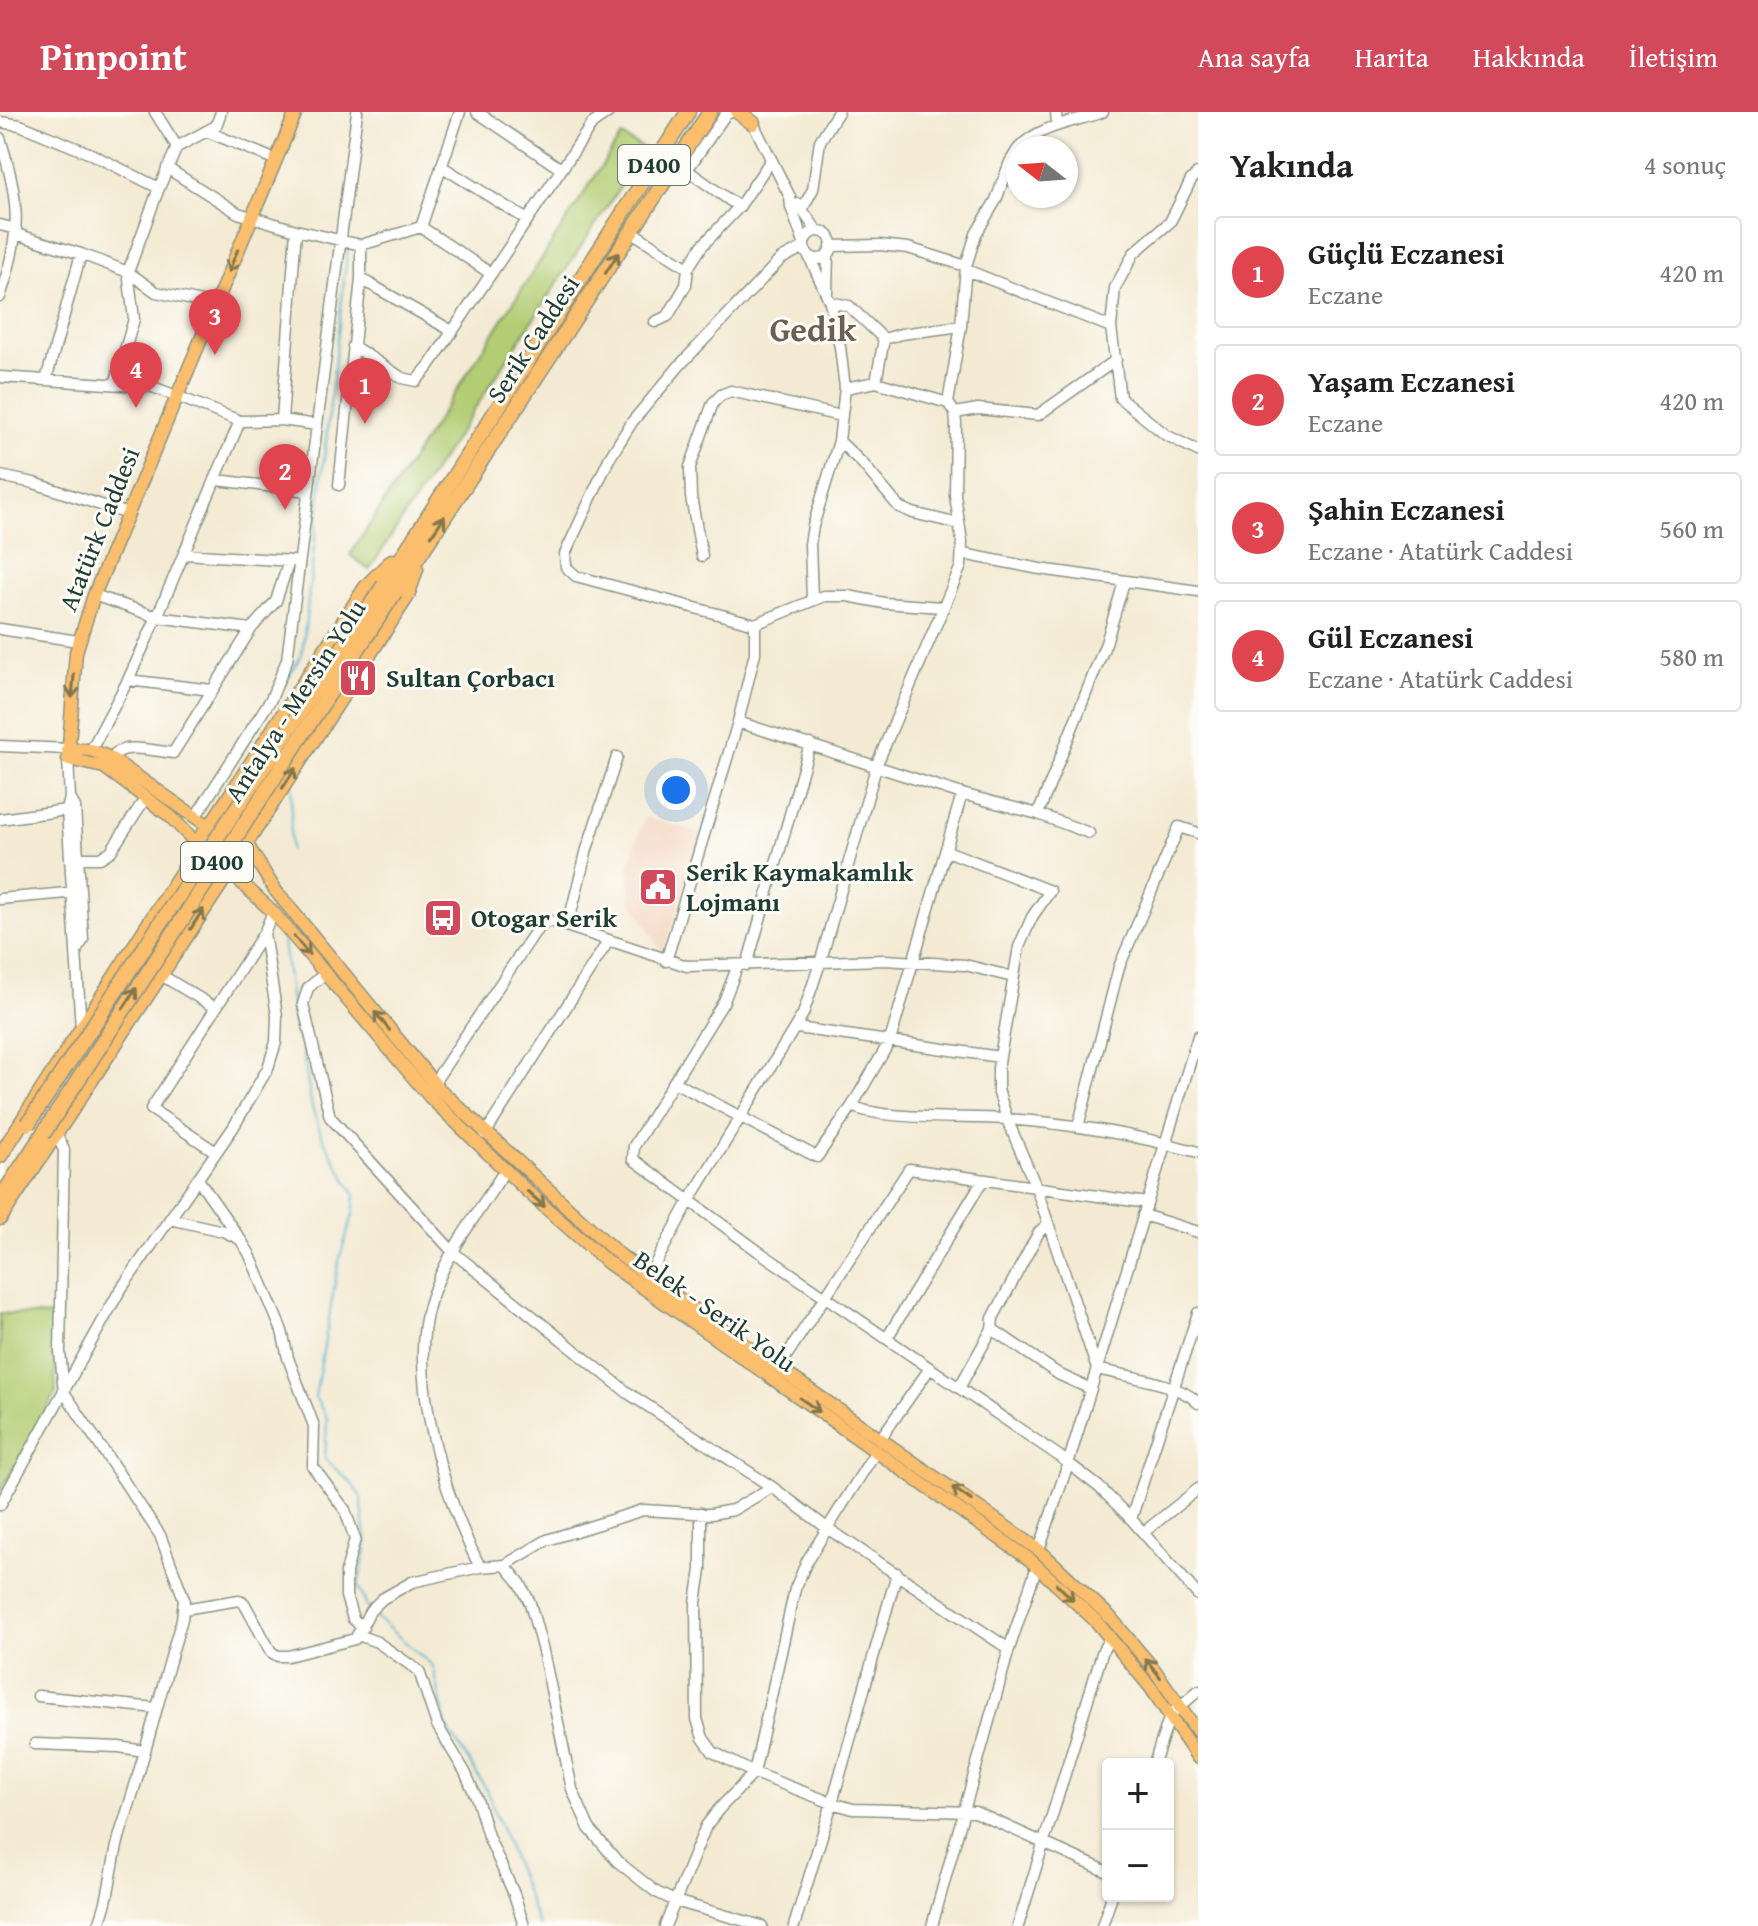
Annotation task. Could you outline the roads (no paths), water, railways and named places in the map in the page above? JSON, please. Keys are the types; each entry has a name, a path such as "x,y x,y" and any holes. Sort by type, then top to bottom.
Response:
{"highway":[{"name":"Serik Caddesi","path":"416,548 688,112"},
{"path":"656,194 663,172 700,112"},
{"name":"Serik Caddesi","path":"389,588 656,194 682,167 710,112"},
{"path":"738,112 751,116"},
{"path":"2,1147 367,586 416,548"},
{"path":"246,843 407,596 416,548"},
{"name":"Antalya - Mersin Yolu","path":"0,1169 389,588"},
{"name":"Antalya - Mersin Yolu","path":"0,1199 49,1134 389,588"},
{"path":"0,1218 49,1134 161,975 229,871 241,863 246,850 242,833 232,826 221,824 210,827"},
{"path":"199,846 208,866 214,870 229,871"}],"main road":[{"name":"Atatürk Caddesi","path":"68,754 78,641 94,595 296,112"},
{"path":"68,754 91,750 170,816 199,846"},
{"path":"68,754 107,762 210,827"},
{"name":"Belek - Serik Yolu","path":"246,843 275,890 430,1088 648,1277 1039,1550 1110,1617 1198,1732"},
{"name":"Belek - Serik Yolu","path":"229,871 273,912 505,1170 607,1262 1000,1536 1037,1566 1096,1621 1170,1715 1198,1758"}],"street":[{"path":"155,112 177,147"},
{"path":"115,384 134,319 128,272 159,188 177,147 216,126 221,112"},
{"path":"196,816 271,699 290,644 294,561 308,491 357,112"},
{"path":"421,227 460,112"},
{"path":"477,112 561,169"},
{"path":"731,112 725,115 682,167 739,207"},
{"path":"803,208 813,189 820,141 838,112"},
{"path":"1056,112 1057,125"},
{"path":"1033,136 1057,125 1103,112"},
{"path":"353,346 402,378 416,381 602,113"},
{"path":"751,116 790,197 805,248 828,297 840,347 845,388 839,441 810,544 812,599"},
{"path":"0,122 20,125 91,154 159,188"},
{"path":"206,131 276,160"},
{"path":"0,138 16,200 16,232 1,292"},
{"path":"655,322 668,316 686,285 688,268 702,246 739,207 771,160"},
{"path":"441,166 526,219"},
{"path":"167,168 238,213 296,230 361,245 421,227"},
{"path":"948,403 961,326 966,268 976,234 996,200 1006,173"},
{"path":"1198,173 1191,180 1170,222 1134,253 1115,288 1111,327 1118,393 1123,403 1166,435 1198,451"},
{"path":"790,197 803,208 817,231 828,235 828,297"},
{"path":"0,225 128,272 156,292 215,305"},
{"path":"421,227 490,273"},
{"path":"282,420 296,230"},
{"path":"805,248 807,236 817,231"},
{"path":"632,232 688,268"},
{"path":"339,485 361,279 361,245"},
{"path":"805,248 818,258 830,250 894,246 921,251 1111,327"},
{"path":"805,248 781,259 680,365 632,422 609,459 565,554 566,567 576,576 755,624 812,599 836,595 884,603 942,607"},
{"path":"46,380 81,254"},
{"path":"361,279 452,331"},
{"path":"828,297 849,306 884,339"},
{"path":"884,339 961,326"},
{"path":"876,382 884,339"},
{"path":"955,413 978,409 1038,415 1116,360"},
{"path":"0,377 153,387 240,421 282,420 317,425"},
{"path":"648,1277 690,1200 797,1028 820,963 877,764 961,566 963,554 955,495 955,413 948,403 876,382 845,388"},
{"path":"702,556 691,497 690,467 716,398 731,391 841,416"},
{"path":"91,750 157,617 240,421"},
{"path":"839,441 899,507 959,524"},
{"path":"0,476 34,483 128,514"},
{"path":"217,480 308,491"},
{"path":"185,554 294,561"},
{"path":"963,554 1124,582 1198,591"},
{"path":"107,762 117,751 127,748 173,753 251,629 276,601 294,561"},
{"path":"1038,814 1106,643 1124,582"},
{"path":"94,595 157,617 251,629"},
{"path":"666,961 738,722 755,653 755,624"},
{"path":"0,629 78,641"},
{"path":"128,680 212,690"},
{"path":"738,722 877,764 962,794 1038,814 1089,833"},
{"path":"810,744 742,965 724,1001 632,1154 633,1159 758,1251 1099,1487 1144,1532 1197,1593"},
{"path":"0,746 68,754"},
{"name":"Atatürk Caddesi","path":"68,754 70,798 67,810 76,892 81,1029"},
{"path":"568,925 587,849 617,757"},
{"path":"676,1083 817,1157 852,1106 890,1041 962,794"},
{"path":"78,858 100,858 111,851 146,797"},
{"path":"0,899 76,892 75,807 70,798"},
{"path":"0,819 67,810"},
{"path":"1078,1127 1112,990 1138,920 1179,827 1198,833"},
{"path":"947,851 1050,891 1027,926 1013,977 998,1090 1036,1187 1097,1369"},
{"path":"216,1152 151,1109 264,933 273,912"},
{"path":"430,1088 539,927 551,921 687,966 885,960 978,967 1013,977"},
{"path":"0,1505 119,1292 198,1179 261,1081 276,1042 277,1016 264,933"},
{"path":"485,1134 609,940"},
{"path":"325,973 308,988 303,1004 328,1114 453,1252 628,1393 1009,1649"},
{"path":"161,975 214,1007"},
{"path":"797,1028 1000,1057"},
{"path":"1039,1550 1198,1036"},
{"path":"852,1106 874,1113 1007,1119 1078,1127 1198,1152"},
{"path":"49,1134 64,1150 60,1352 64,1392 160,1535 180,1588 184,1609 121,1831 107,1901 98,1926"},
{"path":"779,1367 909,1169 1147,1203"},
{"path":"480,1567 455,1515 445,1481 421,1359 430,1302 453,1252 505,1170"},
{"path":"198,1179 249,1253 268,1296 314,1426 313,1467 345,1510 355,1539 346,1572 346,1596 353,1619 360,1631 419,1671 437,1725 477,1799 488,1836 514,1894 524,1926"},
{"path":"887,1338 983,1180"},
{"path":"1143,1215 1198,1232"},
{"path":"170,1219 223,1231 240,1239"},
{"path":"959,1388 992,1329 993,1318 1040,1229 1048,1224"},
{"path":"1131,1519 1198,1316"},
{"path":"992,1329 1060,1375 1091,1389"},
{"path":"881,1438 930,1368"},
{"path":"1097,1369 1174,1389 1196,1398"},
{"path":"665,1926 706,1826 754,1773 791,1602 800,1575 876,1451"},
{"path":"184,1609 239,1600 244,1603 271,1652 278,1656 348,1642 360,1631 370,1611 382,1599 412,1582 480,1567 505,1565 547,1540 630,1513 652,1509 701,1513 733,1510 772,1487"},
{"path":"1144,1532 1198,1489"},
{"path":"701,1513 701,1570 696,1602 699,1728 708,1746 718,1756 832,1803 866,1811 963,1810 980,1814 1102,1869"},
{"path":"505,1565 520,1583 530,1603 578,1808 589,1828 617,1861 648,1886 675,1901 762,1926"},
{"path":"932,1926 1009,1649 1037,1566"},
{"path":"794,1926 897,1573"},
{"path":"1018,1926 1103,1650 1110,1638"},
{"path":"1156,1758 1170,1715 1198,1691"},
{"path":"38,1696 156,1708"},
{"path":"35,1744 144,1751"},
{"path":"1102,1926 1110,1902"}],"waterway":[{"path":"349,230 362,112"},
{"path":"277,697 302,654 348,245"},
{"path":"290,850 292,785"},
{"path":"282,933 294,1026 302,1048 312,1108 323,1139 355,1195 353,1215 339,1260 315,1397 327,1418 325,1459 352,1484 361,1497 367,1547 358,1586 368,1609"},
{"path":"372,1614 433,1666 446,1725 486,1789 539,1926"}],"place":[{"name":"Şahin Eczanesi","path":"215,355"},
{"name":"Gül Eczanesi","path":"136,408"},
{"name":"Güçlü Eczanesi","path":"365,424"},
{"name":"Yaşam Eczanesi","path":"285,510"},
{"name":"Sultan Çorbacı","path":"358,678"},
{"name":"Serik Kaymakamlık Lojmanı","path":"658,887"},
{"name":"Otogar Serik","path":"443,918"}],"district":[{"name":"Gedik","path":"813,329"}]}
